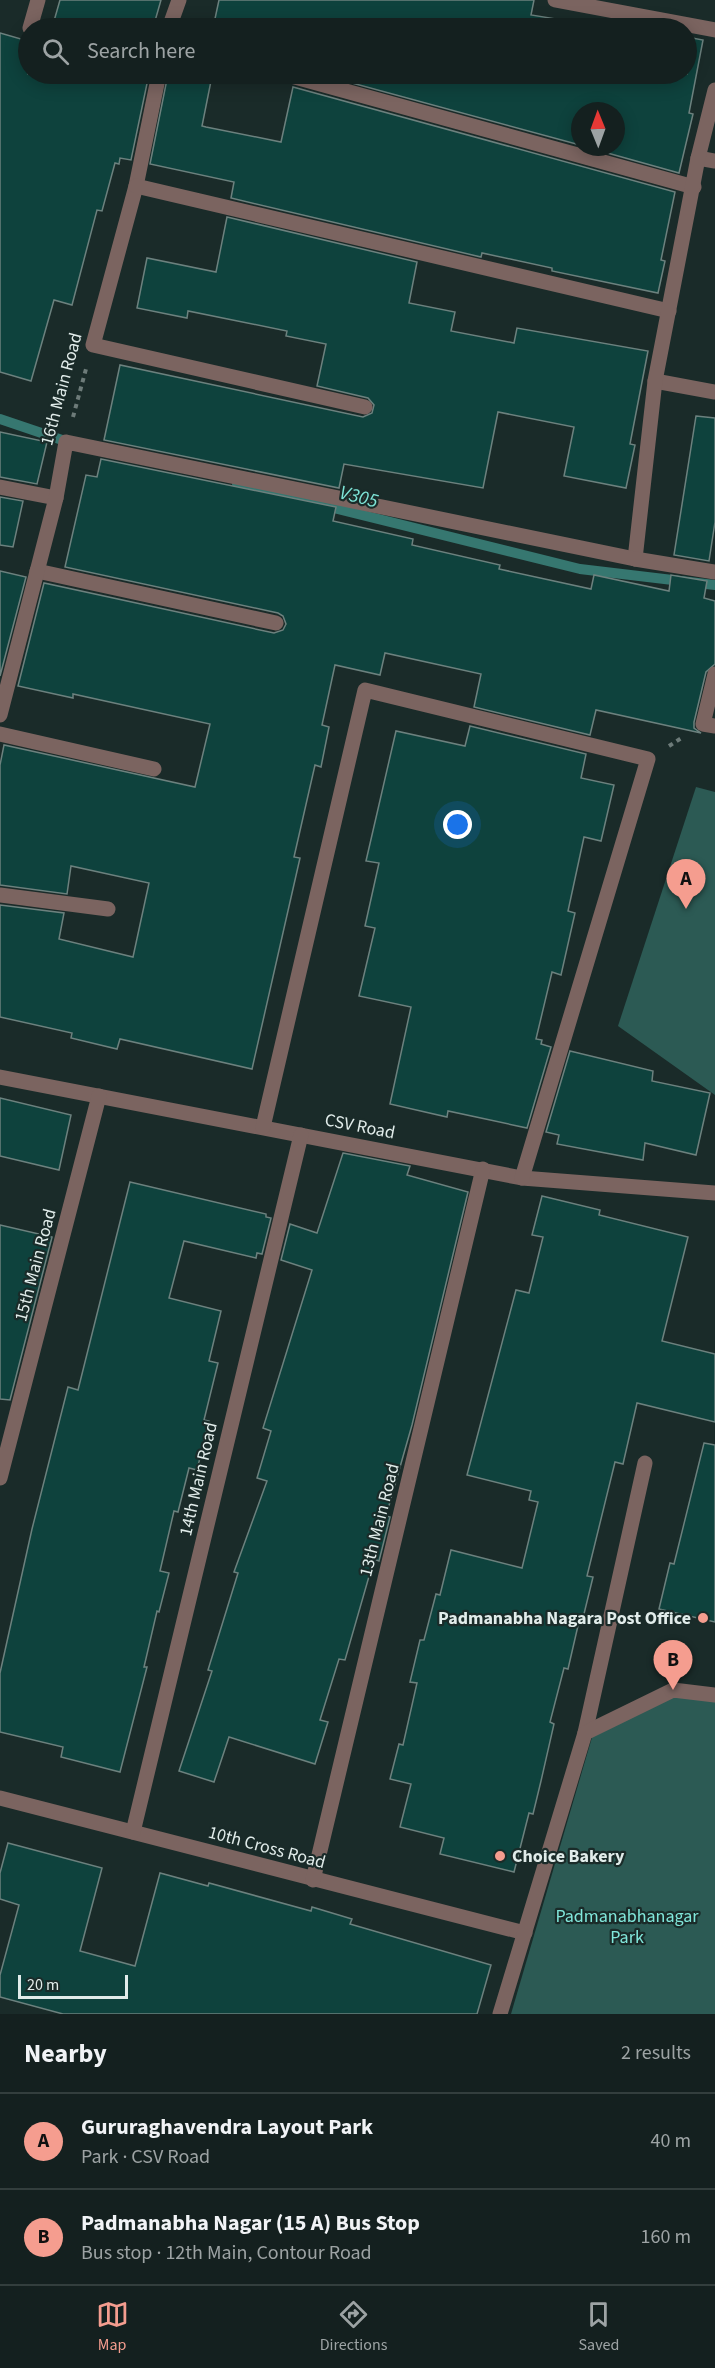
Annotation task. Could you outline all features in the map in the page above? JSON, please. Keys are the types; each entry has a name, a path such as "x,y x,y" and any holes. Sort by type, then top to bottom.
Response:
{"street":[{"path":"33,18 38,0"},
{"path":"173,18 179,0"},
{"path":"555,0 651,18"},
{"path":"697,27 715,30"},
{"name":"16th Main Road","path":"93,345 136,186 157,84"},
{"path":"320,84 694,187"},
{"path":"635,559 655,381 698,158 715,90"},
{"path":"698,158 715,162"},
{"path":"136,186 669,311"},
{"path":"93,345 365,406"},
{"path":"655,381 715,392"},
{"path":"66,442 635,559 715,572"},
{"name":"16th Main Road","path":"0,715 7,655 37,571 56,498 66,442"},
{"path":"0,487 56,498"},
{"path":"37,571 276,623"},
{"path":"709,725 715,674"},
{"path":"263,1127 365,690 648,759 522,1178"},
{"path":"0,734 154,770"},
{"path":"0,895 108,909"},
{"name":"CSV Road","path":"0,1077 522,1178 715,1193"},
{"name":"15th Main Road","path":"0,1478 99,1096"},
{"name":"14th Main Road","path":"134,1832 301,1135"},
{"name":"13th Main Road","path":"313,1880 483,1169"},
{"path":"500,2014 585,1733 645,1463"},
{"path":"585,1733 673,1690 715,1695"},
{"name":"10th Cross Road","path":"0,1798 525,1933"}],"path":[{"name":"16th Main Road","path":"66,442 93,345"},
{"path":"648,759 709,725"}],"green space":[{"path":"696,787 715,792 715,1095 618,1026"},
{"name":"Padmanabhanagar Park","path":"674,1693 715,1697 715,2014 511,2014 593,1734"}],"building":[{"path":"60,0 161,0 156,18 55,18"},
{"path":"219,0 534,0 531,15 549,18 215,18"},
{"path":"0,33 18,38 18,84 147,84 131,160 120,158 119,164 115,163 102,211 97,210 72,305 54,300 31,381 0,372"},
{"path":"697,39 703,40 697,71"},
{"path":"166,84 210,84 202,126 281,142 293,87 675,192 661,260 665,261 658,293 552,271 552,268 482,253 481,257 231,198 234,182 150,164"},
{"path":"356,84 695,84 689,113 693,114 679,173 618,156 625,156 625,102 571,102 571,143"},
{"path":"227,217 417,262 409,303 455,312 451,331 514,343 517,328 648,351 630,444 635,445 626,488 564,476 574,427 498,412 483,488 344,464 339,488 104,440 120,365 363,417 372,413 374,405 368,398 317,386 326,344 286,336 287,331 188,311 187,318 137,308 147,258 216,272"},
{"path":"696,416 715,418 715,522 709,561 674,555"},
{"path":"0,432 47,442 37,484 0,477"},
{"path":"101,459 336,507 333,521 413,539 412,545 500,565 499,569 591,589 594,575 669,591 671,575 707,581 704,598 715,601 715,664 706,672 694,722 694,728 701,733 596,710 590,735 474,707 481,674 385,653 380,675 335,665 322,725 329,727 321,767 315,765 294,857 300,858 252,1069 120,1039 117,1049 71,1038 72,1033 0,1017 0,905 64,913 59,939 133,957 149,883 71,866 67,894 0,885 0,765 4,745 195,787 210,724 73,694 73,698 18,686 44,583 274,633 283,630 286,624 283,616 278,613 65,567 86,475 97,477"},
{"path":"0,497 23,501 13,547 0,545"},
{"path":"0,571 26,577 0,676"},
{"path":"470,726 586,754 581,778 614,785 601,841 584,837 568,911 575,913 561,975 552,972 536,1039 542,1040 541,1044 551,1047 527,1128 448,1111 447,1117 390,1104 411,1007 359,996 375,928 365,926 379,863 366,861 396,731 465,746"},
{"path":"570,1051 653,1071 652,1081 710,1093 696,1155 645,1143 643,1160 557,1144 559,1135 546,1132"},
{"path":"0,1098 71,1115 59,1170 0,1156"},
{"path":"343,1153 410,1166 407,1175 468,1192 412,1425 386,1516 390,1517 379,1561 374,1559 345,1660 339,1659 320,1720 328,1722 315,1764 229,1737 214,1782 179,1771 212,1671 208,1670 238,1573 234,1572 267,1481 257,1478 271,1431 263,1428 312,1270 281,1260 290,1224 317,1233"},
{"path":"130,1182 266,1214 266,1217 271,1218 262,1254 257,1253 256,1258 184,1241 169,1298 221,1311 209,1361 218,1363 204,1420 209,1421 197,1470 189,1468 178,1512 174,1511 160,1571 169,1573 159,1612 157,1611 144,1667 147,1667 120,1772 61,1757 63,1747 0,1732 0,1673 32,1529 68,1387 78,1390"},
{"path":"542,1196 600,1210 599,1215 688,1237 662,1341 715,1354 715,1422 637,1403 623,1464 615,1462 587,1576 593,1577 583,1618 580,1617 568,1669 564,1668 550,1722 554,1724 533,1814 529,1813 514,1872 440,1854 444,1838 400,1827 411,1784 390,1779 399,1744 403,1745 417,1683 410,1682 420,1640 424,1640 436,1594 440,1595 451,1550 522,1568 538,1502 529,1500 531,1491 467,1475 516,1290 529,1293 543,1237 532,1235"},
{"path":"0,1225 52,1237 10,1400 0,1399"},
{"path":"704,1443 715,1445 715,1622 659,1609 670,1563 674,1564"},
{"path":"8,1843 102,1868 80,1951 135,1966 160,1873 208,1886 209,1883 311,1911 312,1907 352,1919 350,1924 491,1965 477,2014 63,2014 0,1997 0,1975 19,1905 0,1899 0,1873"}],"waterway":[{"name":"V305","path":"0,419 71,443"},
{"name":"V305","path":"237,484 580,569 715,585"}],"place":[{"name":"Gururaghavendra Layout Park","path":"686,909"},
{"name":"Padmanabha Nagara Post Office","path":"703,1618"},
{"name":"Padmanabha Nagar (15 A) Bus Stop","path":"673,1690"},
{"name":"Choice Bakery","path":"500,1856"}]}
